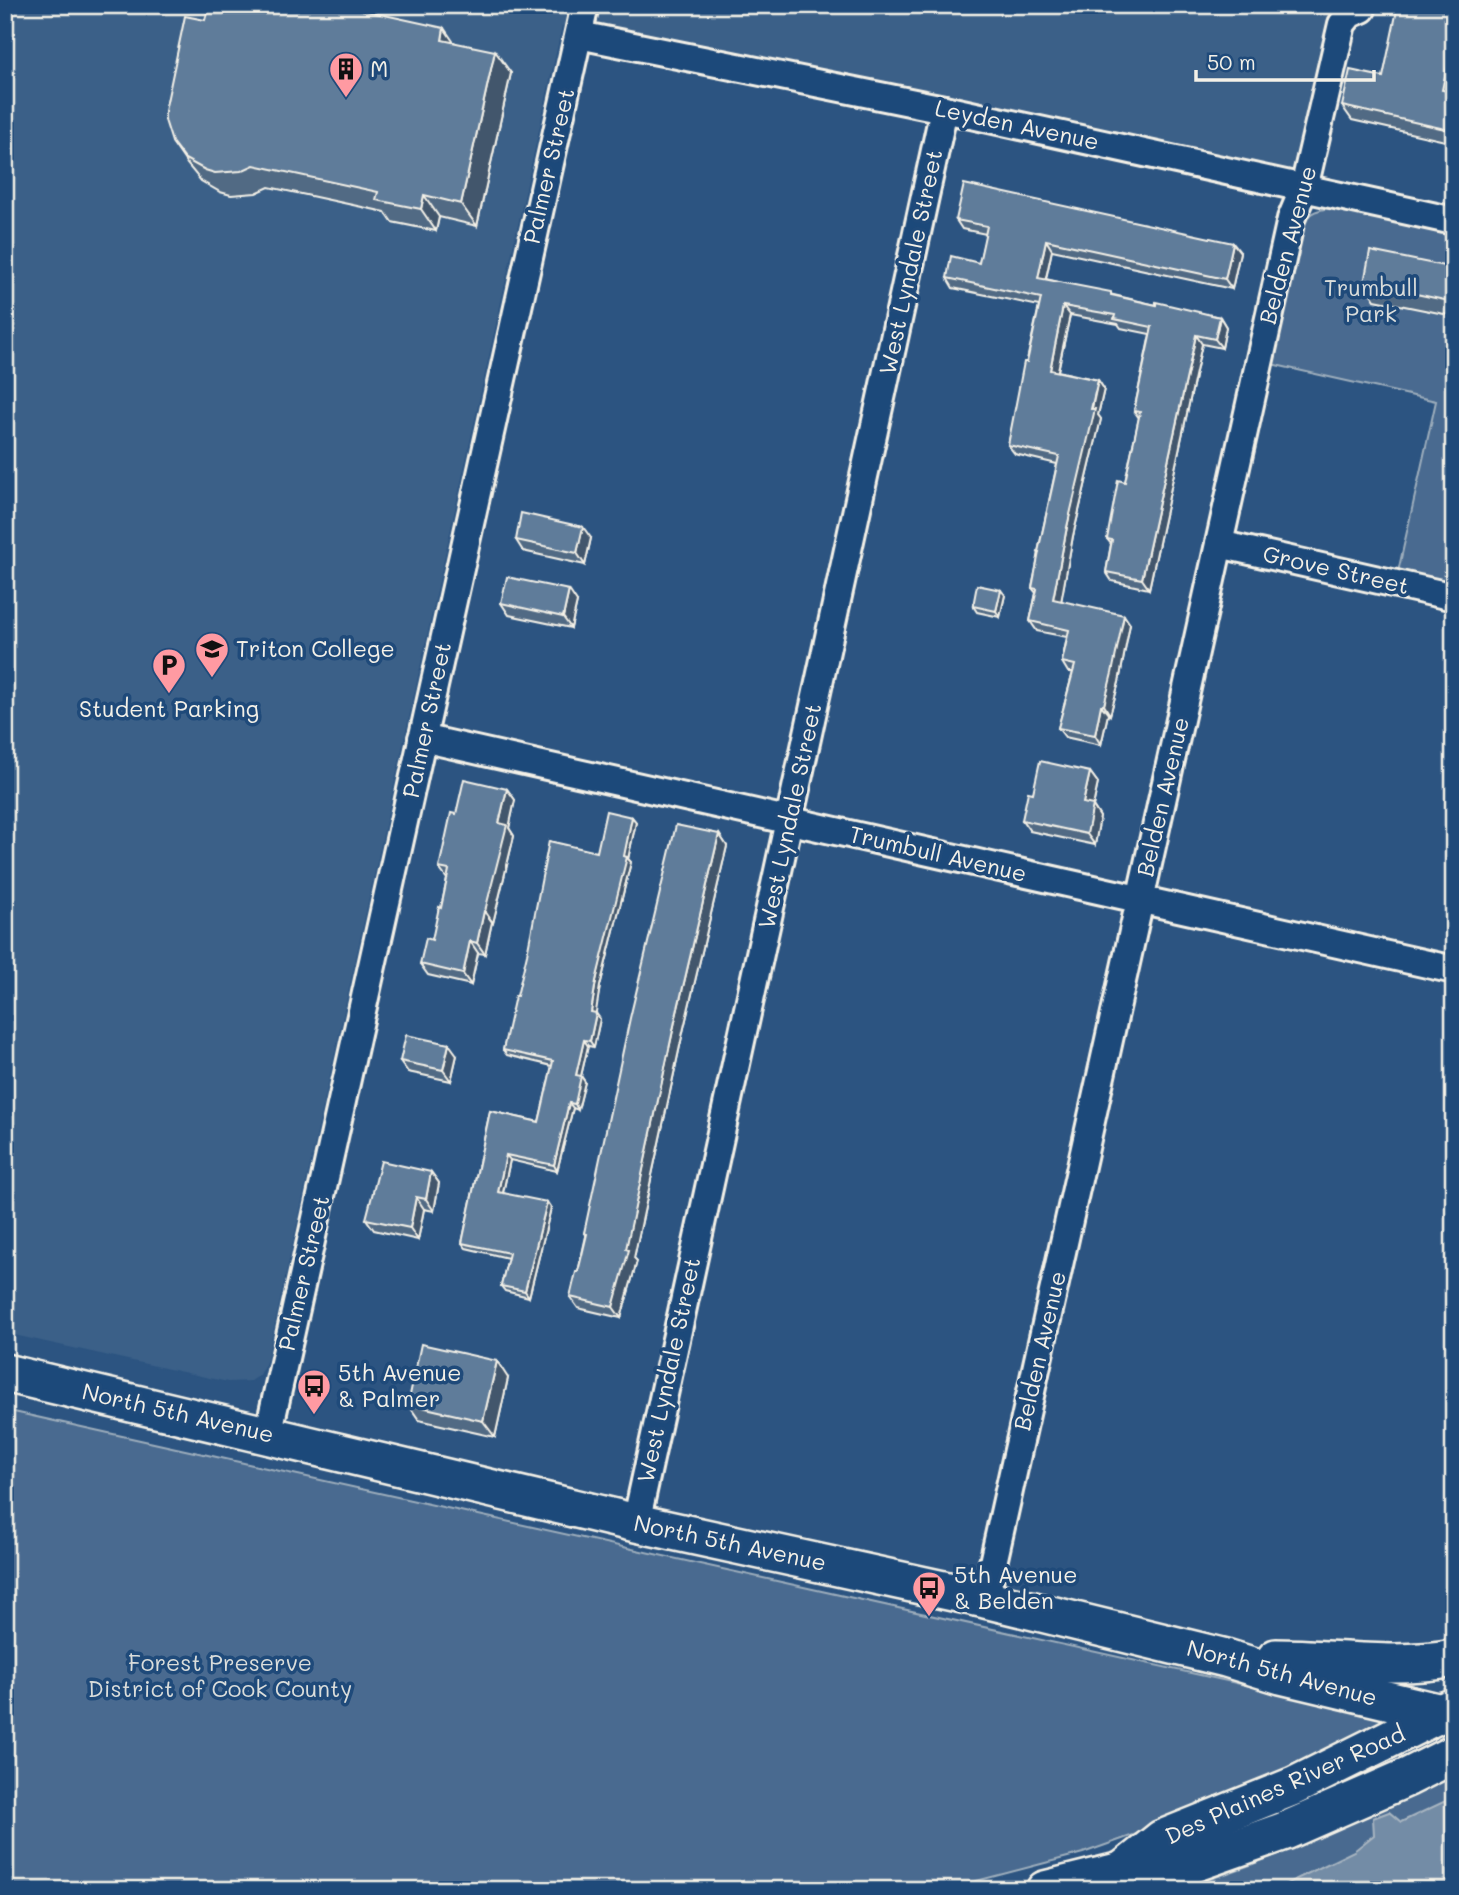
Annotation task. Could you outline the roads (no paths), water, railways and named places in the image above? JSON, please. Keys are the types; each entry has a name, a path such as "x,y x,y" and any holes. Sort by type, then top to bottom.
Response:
{"street":[{"name":"Palmer Street","path":"268,1434 585,5"},
{"name":"Belden Avenue","path":"985,1599 1291,219 1304,188 1342,24 1350,14 1362,9"},
{"name":"Leyden Avenue","path":"579,35 944,109 1454,221"},
{"name":"West Lyndale Street","path":"636,1523 944,109"},
{"name":"Grove Street","path":"1219,544 1454,597"},
{"name":"Trumbull Avenue","path":"422,738 1454,970"},
{"name":"North 5th Avenue","path":"5,1373 636,1523 985,1599 1226,1658 1281,1675 1449,1712"},
{"path":"1226,1658 1305,1658 1376,1663 1454,1658"},
{"name":"Des Plaines River Road","path":"1122,1871 1162,1839 1294,1786 1449,1712"},
{"name":"Des Plaines River Road","path":"1045,1890 1122,1871 1162,1874 1285,1831 1454,1754"}],"place":[{"name":"M","path":"346,99"},
{"name":"Triton College","path":"212,679"},
{"name":"Student Parking","path":"169,695"},
{"name":"5th Avenue & Palmer","path":"314,1416"},
{"name":"5th Avenue & Belden","path":"929,1618"}],"park label":[{"name":"Trumbull Park","path":"1371,301"},
{"name":"Forest Preserve District of Cook County","path":"220,1676"}]}
